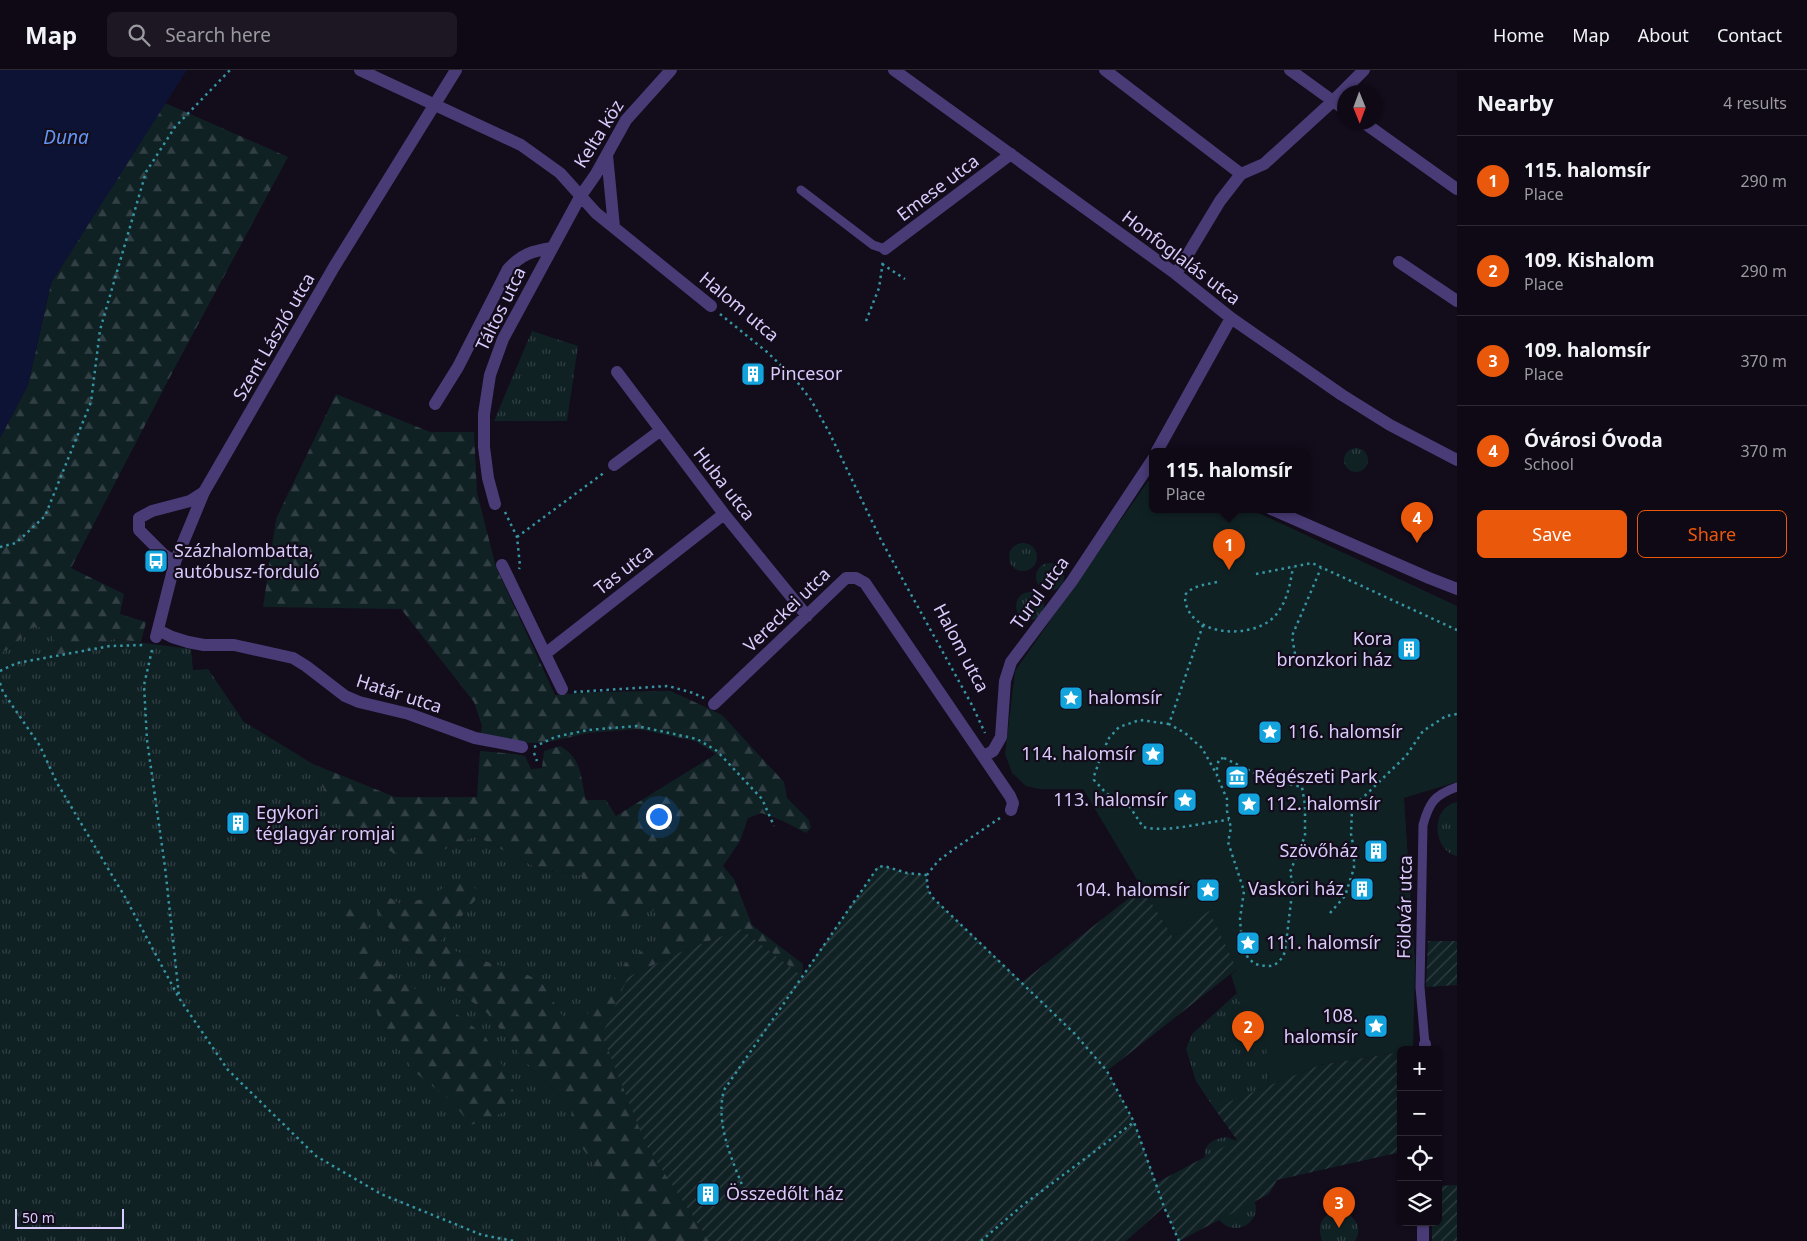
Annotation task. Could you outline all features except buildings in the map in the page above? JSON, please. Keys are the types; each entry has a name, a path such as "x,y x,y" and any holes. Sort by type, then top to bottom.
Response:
{"street":[{"name":"Halom utca","path":"360,70 521,145 560,173 580,197 614,228 711,306"},
{"name":"Szent László utca","path":"157,633 174,562 204,492 334,266 456,70"},
{"name":"Kelta köz","path":"580,197 596,174 626,120 671,70"},
{"name":"Honfoglalás utca","path":"894,70 1176,274 1231,318 1342,396 1390,425 1457,460"},
{"path":"1105,70 1241,174"},
{"path":"1290,70 1337,104"},
{"path":"1176,274 1220,201 1241,174 1264,164 1364,70"},
{"path":"1374,130 1457,189"},
{"path":"607,152 614,228"},
{"name":"Emese utca","path":"885,249 1011,154"},
{"name":"Táltos utca","path":"495,502 488,478 484,447 484,414 490,375 503,339 580,197"},
{"path":"435,404 458,366 508,269 519,258 535,251 552,248"},
{"path":"1398,262 1457,301"},
{"path":"1159,448 1231,318"},
{"name":"Huba utca","path":"617,372 724,514 806,616"},
{"path":"614,465 661,430"},
{"name":"Turul utca","path":"989,753 1001,737 1005,681 1011,662 1072,581 1149,465"},
{"path":"174,562 163,554 139,530 139,518 152,511 190,501 204,492"},
{"path":"1280,513 1457,589"},
{"name":"Tas utca","path":"545,654 724,514"},
{"path":"505,570 562,689"},
{"name":"Vereckei utca","path":"714,704 846,578 856,578 865,582 989,753 1010,796 1013,804 1012,810"},
{"name":"Határ utca","path":"157,633 204,645 234,645 293,658 345,696 359,702 410,714 475,738 522,747"},
{"path":"1423,1226 1423,1241"}],"lane":[{"path":"801,190 874,244 885,249"},
{"name":"Földvár utca","path":"1425,1046 1420,987 1422,825 1434,798 1445,791 1457,787"}],"path":[{"path":"0,547 16,543 45,516 91,402 100,330 146,172 175,127 230,70"},
{"path":"866,321 879,288 885,249"},
{"path":"882,264 905,279"},
{"name":"Halom utca","path":"711,306 767,352 795,379 811,400 829,432 881,540 972,705 989,753"},
{"path":"517,538 614,465"},
{"path":"495,502 500,500 517,538 520,566 518,569 505,570"},
{"path":"1256,574 1312,563 1457,630"},
{"path":"1217,582 1195,587 1185,595 1186,609 1204,625 1226,632 1237,632 1258,626 1272,618 1287,594 1293,567"},
{"path":"1295,654 1292,636 1321,568"},
{"path":"1169,724 1204,625"},
{"path":"0,671 17,663 110,646 153,645 148,660 144,685 147,740 165,867 179,998"},
{"path":"0,683 3,692 40,746 57,783 125,897 179,998 228,1070 316,1156 381,1194 482,1235 514,1241"},
{"path":"562,689 566,693 668,686 694,693 714,704"},
{"path":"1330,912 1345,896 1354,868 1354,849 1351,834 1352,808 1406,756 1423,731 1446,716 1457,714"},
{"path":"1217,776 1219,759 1224,758 1244,766 1254,774 1267,779 1302,787 1305,805 1305,836 1290,872 1293,885 1285,952 1280,961 1273,966 1255,964 1248,958 1242,944 1240,919 1244,890 1228,842 1231,828 1230,820 1226,811 1227,799 1202,748 1185,733 1169,724 1140,720 1118,726 1103,751 1094,780 1108,794 1123,800 1144,827 1157,830 1210,821 1230,820"},
{"path":"522,747 538,746 555,737 588,730 637,726 697,739 717,752 762,799 774,826"},
{"path":"1012,810 938,862 927,875 927,885 931,896 1074,1033 1107,1071 1134,1122 1164,1207 1179,1241"},
{"path":"744,1190 727,1145 721,1113 724,1090 878,867 884,866 907,873 927,875"},
{"path":"981,1241 1023,1205 1134,1122"}],"green space":[{"path":"165,103 288,157 173,371 71,568 124,594 120,614 146,622 141,642 113,639 69,659 56,654 52,628 33,627 11,648 0,653 0,438 28,385 51,283"},
{"path":"532,331 578,346 567,421 494,421"},
{"path":"336,394 430,432 474,432 477,493 496,567 555,695 593,692 671,691 722,715 784,782 787,798 809,820 811,828 806,833 783,821 761,813 748,818 740,841 723,866 734,879 752,925 803,964 802,976 741,929 685,950 628,977 646,1145 709,1241 629,1241 614,1194 572,1133 571,1105 536,1074 487,1013 443,980 383,922 372,901 380,892 400,904 423,899 452,884 469,884 477,890 476,899 440,942 457,952 528,975 542,983 564,1019 584,1018 628,960 661,938 663,920 649,907 628,917 613,916 586,891 581,875 541,870 476,836 422,859 394,853 354,832 327,797 313,764 395,797 477,797 480,751 525,756 531,769 542,768 544,751 560,746 577,763 586,800 606,800 616,816 716,754 695,741 638,729 589,733 544,743 515,743 480,737 482,726 474,702 401,609 263,607 276,519"},
{"path":"1356,448 1364,452 1368,460 1364,468 1356,472 1348,468 1344,460 1348,452"},
{"name":"Régészeti Park","path":"1149,480 1149,513 1259,513 1457,606 1457,782 1404,798 1415,963 1413,1046 1397,1046 1397,1053 1320,1065 1269,1086 1265,1032 1249,1032 1231,975 1237,969 1209,912 1173,937 1083,789 1039,789 1026,786 1012,773 1005,754 1015,671"},
{"path":"1023,543 1033,547 1037,557 1033,567 1023,571 1013,567 1009,557 1013,547"},
{"path":"1050,563 1060,567 1064,577 1060,587 1050,591 1040,587 1036,577 1040,567"},
{"path":"1030,592 1040,596 1044,606 1040,616 1030,620 1020,616 1016,606 1020,596"},
{"path":"33,627 52,627 56,653 69,659 113,639 191,649 193,670 208,669 244,722 313,764 327,797 422,859 476,836 541,870 581,875 586,891 628,917 649,907 663,920 661,938 628,960 584,1019 564,1019 542,983 528,975 457,952 439,942 457,921 452,884 423,899 400,904 372,901 383,922 443,980 487,1013 536,1074 571,1105 572,1133 614,1194 629,1241 0,1241 0,653 11,648"},
{"path":"1457,802 1457,856 1443,846 1439,838 1438,829 1442,812 1448,806"},
{"path":"884,866 907,873 927,875 927,885 931,896 1022,982 1142,888 1173,937 1209,911 1237,969 1107,1071 1134,1122 1156,1183 1237,1140 1214,1108 1320,1065 1397,1053 1397,1153 1277,1180 1269,1194 1179,1241 1164,1207 1126,1241 709,1241 646,1145 602,1035 628,977 685,950 741,929 802,976 878,867"},
{"path":"341,902 357,910 369,928 375,955 385,971 454,1012 485,1036 506,1072 515,1096 502,1113 471,1125 451,1101 416,1073 388,1034 370,997 355,983 355,939 349,922 333,909"},
{"path":"1428,941 1457,941 1457,985 1426,987"},
{"path":"1237,993 1246,1022 1274,1028 1268,1074 1269,1086 1214,1108 1196,1081 1186,1049 1192,1034"},
{"path":"1226,1137 1237,1141 1207,1168 1205,1151 1207,1146 1214,1140"},
{"path":"1457,1185 1457,1241 1432,1241 1432,1226 1442,1226 1442,1186"},
{"path":"1249,1193 1254,1200 1256,1209 1250,1222 1245,1226 1235,1228 1219,1220"},
{"path":"1341,1210 1350,1215 1356,1222 1358,1236 1355,1241 1322,1241 1320,1229 1322,1220 1330,1214"}],"water":[{"name":"Duna","path":"0,70 187,70 51,283 28,385 0,438"}],"place":[{"name":"Pincesor","path":"753,374"},
{"name":"Óvárosi Óvoda","path":"1417,543"},
{"name":"Százhalombatta, autóbusz-forduló","path":"156,561"},
{"name":"115. halomsír","path":"1229,570"},
{"name":"Kora bronzkori ház","path":"1409,649"},
{"name":"halomsír","path":"1071,698"},
{"name":"116. halomsír","path":"1270,732"},
{"name":"114. halomsír","path":"1153,754"},
{"name":"Régészeti Park","path":"1237,777"},
{"name":"113. halomsír","path":"1185,800"},
{"name":"112. halomsír","path":"1249,804"},
{"name":"Egykori téglagyár romjai","path":"238,823"},
{"name":"Szövőház","path":"1376,851"},
{"name":"Vaskori ház","path":"1362,889"},
{"name":"104. halomsír","path":"1208,890"},
{"name":"111. halomsír","path":"1248,943"},
{"name":"108. halomsír","path":"1376,1026"},
{"name":"109. Kishalom","path":"1248,1052"},
{"name":"Összedőlt ház","path":"708,1194"},
{"name":"109. halomsír","path":"1339,1228"}]}
